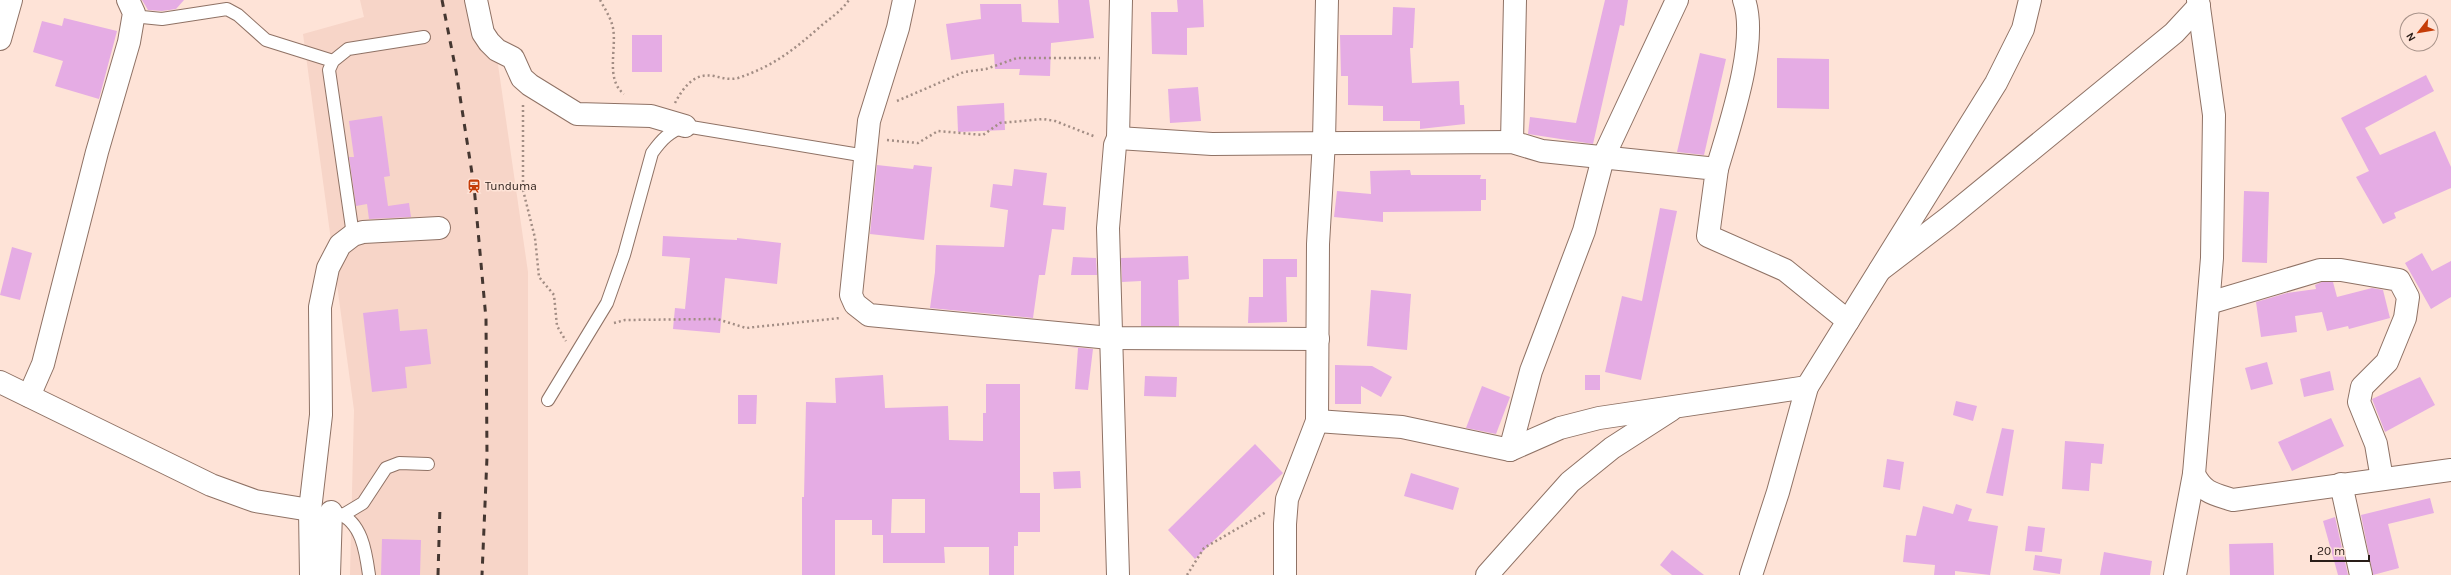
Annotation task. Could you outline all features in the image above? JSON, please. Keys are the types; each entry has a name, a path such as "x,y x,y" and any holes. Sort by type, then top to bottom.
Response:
{"street":[{"path":"0,39 11,0"},
{"path":"476,0 483,33 490,42 497,50 513,58 522,78 530,85 558,101 569,111 577,114 639,115 675,123"},
{"path":"904,0 898,28 871,117 851,296 855,304 869,315 1110,338 1318,340"},
{"path":"1118,575 1108,228 1117,141 1121,0"},
{"path":"1285,575 1285,524 1287,499 1317,421 1318,244 1324,142 1327,0"},
{"path":"1512,142 1515,0"},
{"path":"1510,450 1531,371 1584,231 1603,158 1677,0"},
{"path":"1744,0 1747,7 1748,33 1741,85 1717,169 1708,236 1785,270 1848,321"},
{"path":"1751,575 1776,499 1807,387 1996,83 2023,29 2030,0"},
{"path":"1879,271 1948,218 2174,33 2199,3"},
{"path":"2175,575 2194,474 2212,258 2214,115 2199,3"},
{"path":"29,396 45,356 97,152 129,42 131,6"},
{"path":"1117,141 1212,144 1324,142 1512,142 1542,151 1566,152 1603,158 1717,169"},
{"path":"311,575 310,510 321,415 320,307 328,268 340,245 353,235 363,232 440,228"},
{"path":"2208,303 2320,270 2341,270 2399,280 2408,296 2405,318 2387,362 2362,387 2359,402 2376,444 2382,479"},
{"path":"0,382 239,496 310,510"},
{"path":"1317,421 1402,427 1510,450 1560,428 1599,418 1807,387"},
{"path":"1487,575 1570,482 1612,448 1679,405"},
{"path":"2194,474 2199,485 2209,492 2233,500 2451,470"},
{"path":"2341,484 2361,575"},
{"path":"329,575 337,514"}],"lane":[{"path":"131,6 142,17 162,19 227,9 238,15 266,40 333,61"},
{"path":"353,235 329,70 333,61 348,49 424,36"},
{"path":"548,400 607,303 624,255 652,154 661,140 670,132 675,123 867,148"},
{"path":"310,510 337,514 363,503 386,468 399,463 428,464"},
{"path":"337,514 363,541 370,575"}],"path":[{"path":"600,0 608,13 613,30 615,85 623,94 629,97"},
{"path":"675,123 688,83 711,75 728,79 738,78 781,59 843,8 849,0"},
{"path":"871,117 902,98 964,72 986,69 1017,58 1120,58"},
{"path":"523,104 523,190 535,238 539,277 554,295 557,326 575,355"},
{"path":"867,148 918,143 938,131 983,135 1000,123 1043,119 1055,121 1117,141"},
{"path":"591,329 625,320 717,319 746,328 869,315"},
{"path":"1187,575 1204,548 1287,499"}],"shaded area":[{"path":"360,0 485,0 493,30 528,272 528,575 350,575 354,410 303,34 364,17"}],"building":[{"path":"142,0 184,0 176,9 162,11 148,10"},
{"path":"1058,0 1089,0 1094,38 1051,43 1050,76 1019,75 1020,69 995,69 994,54 951,60 946,24 981,19 980,4 1021,4 1022,22 1059,23"},
{"path":"1177,0 1203,0 1204,27 1187,28 1187,55 1152,54 1151,12 1178,12"},
{"path":"1605,0 1628,0 1624,26 1620,25 1593,144 1528,134 1530,117 1576,123"},
{"path":"1393,7 1415,8 1413,48 1410,48 1412,83 1459,81 1460,105 1464,105 1465,124 1420,129 1420,121 1383,121 1383,106 1348,105 1348,76 1341,76 1340,35 1392,35"},
{"path":"64,18 117,31 99,99 55,86 63,61 33,52 42,21 62,26"},
{"path":"632,35 662,35 662,72 632,72"},
{"path":"1700,53 1726,59 1704,155 1677,152"},
{"path":"1777,58 1829,59 1829,109 1777,108"},
{"path":"2426,75 2434,91 2365,128 2380,155 2435,131 2451,167 2451,188 2394,213 2396,218 2383,224 2356,177 2369,171 2341,118"},
{"path":"1198,87 1201,121 1170,123 1168,89"},
{"path":"1004,103 1005,130 958,132 957,106"},
{"path":"382,116 390,176 384,177 388,206 409,203 411,217 369,219 367,204 356,206 349,157 354,157 349,121"},
{"path":"877,165 913,169 914,165 932,167 924,240 870,234"},
{"path":"1014,169 1047,173 1043,205 1066,207 1064,230 1052,229 1045,275 1039,275 1033,318 930,308 935,272 936,245 1004,247 1008,210 990,207 993,184 1012,186"},
{"path":"1410,170 1411,175 1481,175 1480,179 1486,179 1486,200 1481,200 1481,211 1383,212 1383,222 1334,217 1337,191 1371,194 1370,171"},
{"path":"2244,191 2269,192 2267,263 2242,262"},
{"path":"1660,208 1677,211 1641,380 1605,372 1622,296 1642,301"},
{"path":"663,236 737,240 737,238 781,243 777,284 725,278 720,333 673,329 675,308 685,309 690,258 662,256"},
{"path":"12,247 32,253 20,300 0,295"},
{"path":"2422,253 2432,271 2451,261 2451,297 2431,309 2405,263"},
{"path":"1188,256 1189,279 1178,280 1179,326 1141,326 1141,281 1122,282 1121,258"},
{"path":"1073,257 1096,258 1097,275 1071,275"},
{"path":"1263,259 1297,259 1297,277 1286,277 1287,322 1248,323 1249,297 1263,297"},
{"path":"2322,282 2333,282 2337,297 2372,288 2383,290 2390,318 2349,329 2348,326 2327,331 2322,312 2295,316 2297,332 2261,337 2256,302 2287,293 2316,289 2315,285"},
{"path":"1371,290 1411,294 1407,350 1367,346"},
{"path":"398,309 400,331 427,329 431,364 405,367 407,388 372,392 363,313"},
{"path":"1064,346 1093,349 1088,390 1075,389 1078,348"},
{"path":"2267,362 2273,384 2251,390 2245,368"},
{"path":"1335,365 1372,366 1392,377 1381,397 1361,386 1361,404 1335,404"},
{"path":"2330,371 2334,390 2304,397 2300,379"},
{"path":"883,375 885,408 948,406 949,440 983,441 983,413 986,413 986,384 1020,384 1020,493 1040,493 1040,532 1018,532 1018,546 1014,546 1014,575 989,575 989,547 944,547 945,563 883,563 883,535 872,535 872,520 835,520 835,575 802,575 802,497 804,497 806,402 836,403 835,378","holes":["892,499 925,499 925,533 891,533"]},
{"path":"1585,375 1600,375 1600,390 1585,390"},
{"path":"1145,376 1177,377 1176,397 1144,396"},
{"path":"2420,377 2435,405 2385,432 2372,399"},
{"path":"1482,386 1510,397 1496,434 1466,428"},
{"path":"738,395 757,395 756,424 738,424"},
{"path":"1956,401 1977,406 1973,421 1953,415"},
{"path":"2331,418 2344,446 2292,471 2278,442"},
{"path":"2002,428 2014,430 2003,496 1986,493"},
{"path":"2065,441 2104,444 2102,464 2091,463 2089,491 2062,489"},
{"path":"1255,444 1283,473 1195,559 1168,530"},
{"path":"1887,459 1904,462 1900,490 1883,487"},
{"path":"1080,471 1081,488 1054,489 1053,472"},
{"path":"1411,473 1459,488 1453,510 1404,496"},
{"path":"2430,498 2434,513 2388,524 2399,568 2373,575 2361,515"},
{"path":"1956,504 1972,509 1968,521 1998,526 1990,575 1955,571 1955,575 1934,575 1935,565 1903,562 1906,535 1916,536 1923,506 1953,514"},
{"path":"2335,517 2348,575 2338,575 2323,521"},
{"path":"2028,526 2045,528 2042,552 2025,551"},
{"path":"382,539 421,540 420,575 381,575"},
{"path":"2273,543 2274,575 2230,575 2229,544"},
{"path":"1672,550 1704,575 1672,575 1660,565"},
{"path":"2104,552 2152,561 2150,575 2100,575"},
{"path":"2035,555 2062,559 2060,574 2033,570"}],"railway":[{"path":"442,0 456,71 474,186 486,319 487,457 482,575"},
{"path":"438,575 440,506"}],"place":[{"name":"Tunduma","path":"474,186"}]}
